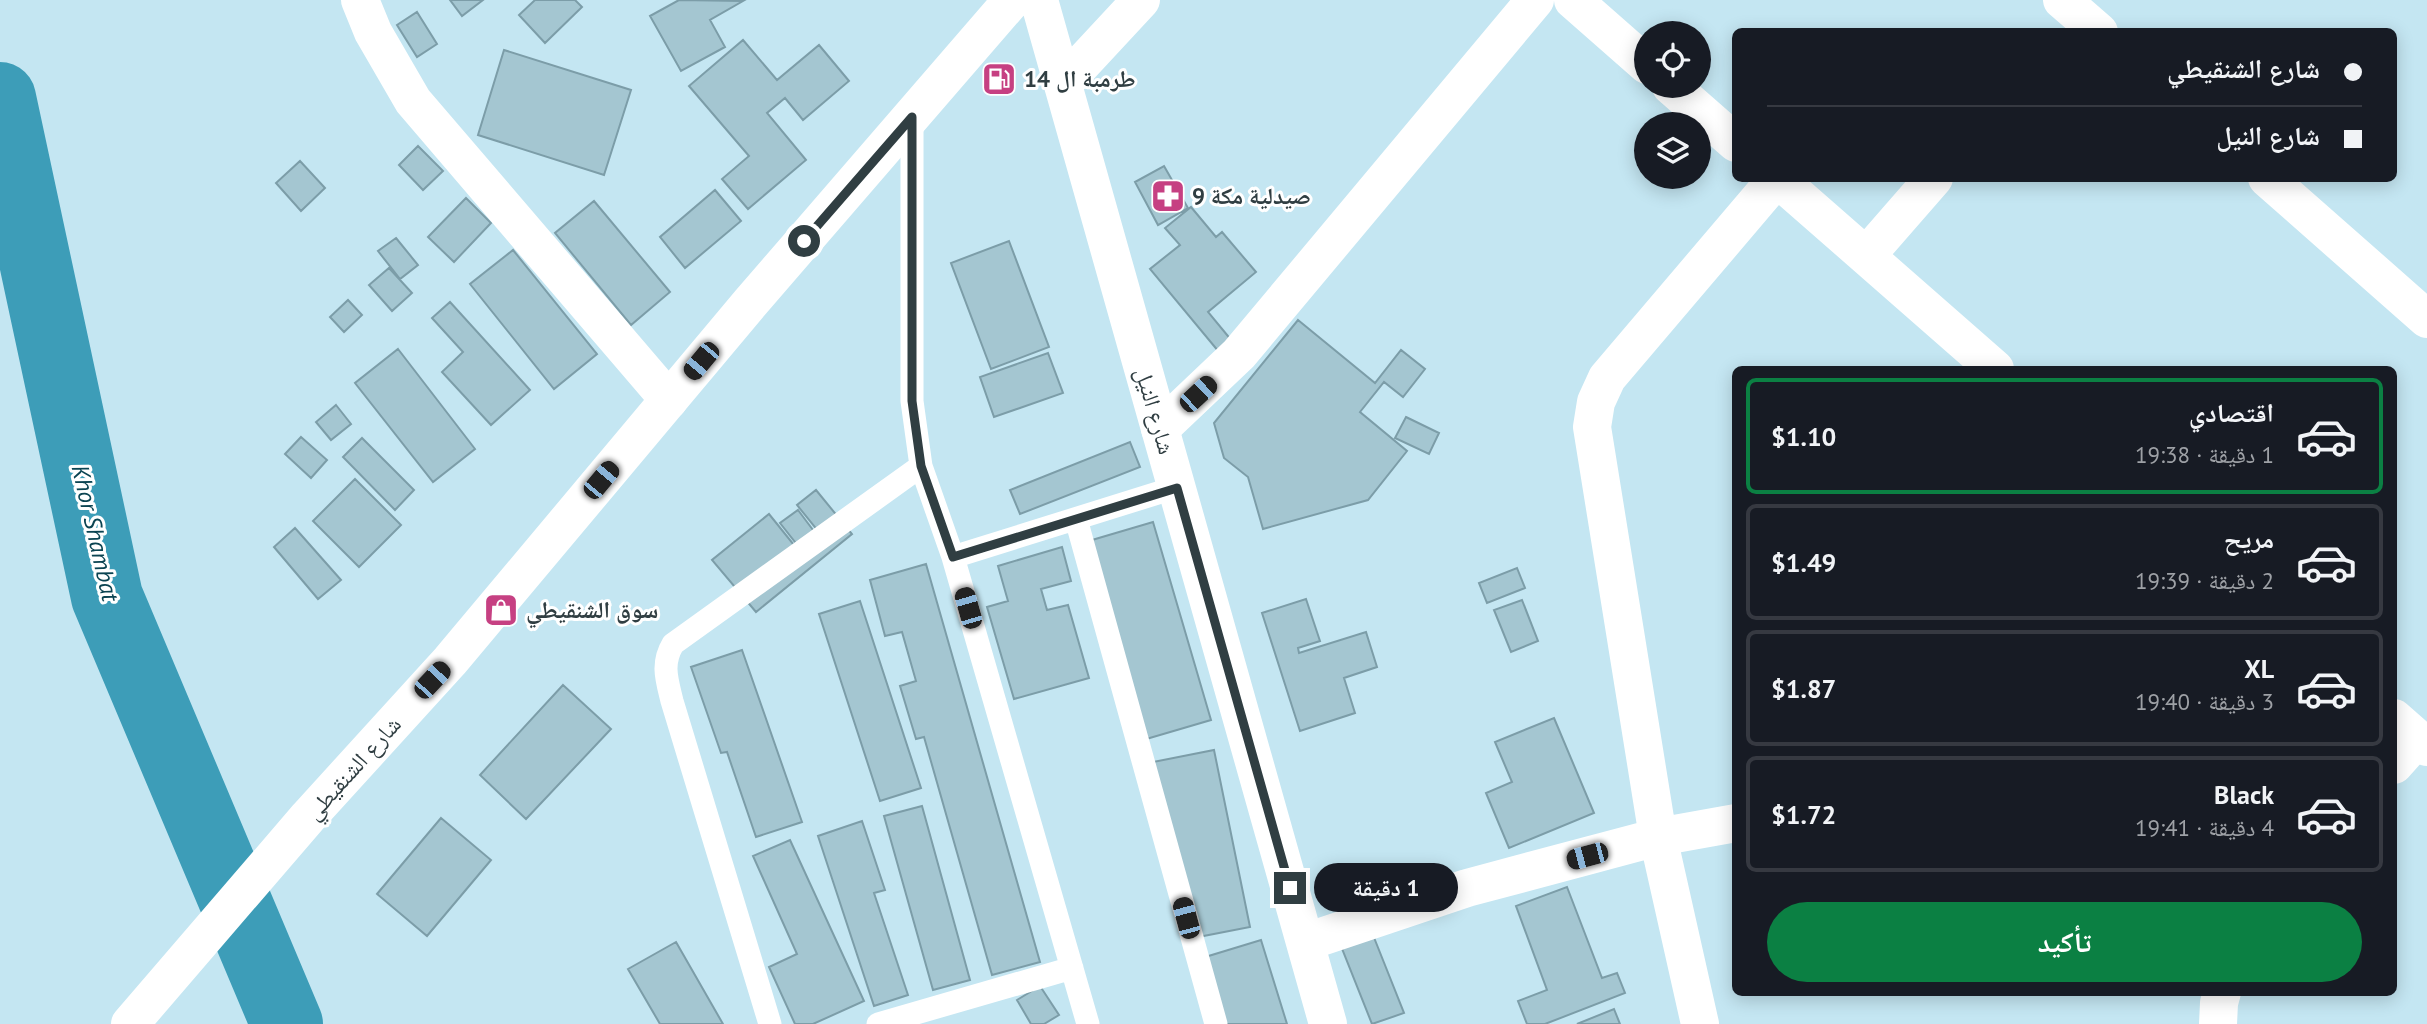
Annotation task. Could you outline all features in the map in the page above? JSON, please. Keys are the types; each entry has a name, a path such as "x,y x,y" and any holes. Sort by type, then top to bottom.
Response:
{"street":[{"path":"360,0 373,32 413,101 669,400"},
{"name":"شارع الشنقيطي","path":"141,1010 308,817 450,661 669,400 1012,0"},
{"name":"شارع النيل","path":"1039,0 1328,1024"},
{"path":"1063,85 1141,0"},
{"path":"1160,429 1240,354 1535,0"},
{"path":"1573,0 1634,54"},
{"path":"1685,98 1732,139"},
{"path":"1700,1024 1658,837 1592,427 1596,402 1607,378 1774,182"},
{"path":"1782,182 1992,366"},
{"path":"1866,256 1931,182"},
{"path":"2272,182 2427,319"},
{"path":"1306,942 1467,888 1658,837 1732,824"},
{"path":"2218,1024 2221,996"}],"lane":[{"path":"912,117 912,401 921,466 953,557 1088,1024"},
{"path":"763,1021 672,701 665,670 666,656 673,644 921,466"},
{"path":"953,557 1177,488"},
{"path":"1076,519 1216,1024"},
{"path":"878,1024 1072,968"}],"building":[{"path":"450,0 483,0 462,16"},
{"path":"535,0 575,0 582,7 545,43 519,15"},
{"path":"679,0 743,1 710,20 725,47 681,71 650,16"},
{"path":"417,12 437,44 417,57 397,25"},
{"path":"743,40 777,80 819,45 849,81 803,120 785,98 767,113 806,160 748,209 722,179 749,156 689,86"},
{"path":"504,50 631,90 604,175 478,135"},
{"path":"418,146 443,171 423,190 399,165"},
{"path":"300,161 325,188 301,211 276,183"},
{"path":"1164,166 1188,208 1158,225 1135,182"},
{"path":"715,190 741,221 685,268 660,237"},
{"path":"466,198 491,223 454,262 428,237"},
{"path":"594,201 670,292 631,325 555,233"},
{"path":"1191,207 1216,237 1222,232 1256,272 1208,312 1232,341 1219,352 1150,269 1180,245 1165,228"},
{"path":"396,238 418,265 400,279 378,251"},
{"path":"1009,241 1049,347 991,369 951,263"},
{"path":"513,250 597,354 554,389 470,284"},
{"path":"389,268 412,293 392,311 369,285"},
{"path":"348,300 362,315 344,332 330,317"},
{"path":"450,302 530,390 491,425 442,372 463,352 432,318"},
{"path":"1298,320 1375,383 1401,350 1425,369 1403,397 1384,382 1360,412 1407,451 1368,500 1263,529 1248,477 1224,458 1214,423"},
{"path":"398,349 475,449 433,482 355,383"},
{"path":"1048,353 1063,393 994,417 980,377"},
{"path":"336,405 351,424 331,440 316,422"},
{"path":"1406,417 1439,433 1429,454 1395,438"},
{"path":"301,437 327,460 311,478 285,454"},
{"path":"362,438 414,490 395,510 343,457"},
{"path":"1130,442 1140,467 1020,514 1010,490"},
{"path":"355,479 401,525 359,567 313,521"},
{"path":"816,490 852,534 756,612 712,560 769,514 802,555 823,537 797,505"},
{"path":"798,510 816,534 799,547 780,523"},
{"path":"1153,522 1211,720 1143,740 1092,540"},
{"path":"295,528 341,580 318,599 274,547"},
{"path":"1062,547 1071,581 1041,589 1047,610 1068,605 1089,678 1014,699 987,607 1008,601 998,566"},
{"path":"926,564 1040,962 992,975 924,737 916,739 900,686 916,681 902,632 885,636 870,580"},
{"path":"1517,568 1525,588 1487,603 1479,583"},
{"path":"1306,599 1320,641 1298,648 1299,653 1366,632 1377,667 1344,678 1355,713 1300,731 1262,613"},
{"path":"1522,600 1538,641 1511,652 1494,610"},
{"path":"860,601 921,788 880,801 819,614"},
{"path":"742,650 802,822 756,837 727,752 721,753 691,667"},
{"path":"563,685 611,729 526,819 480,775"},
{"path":"1554,718 1594,813 1509,848 1486,793 1512,782 1495,742"},
{"path":"1214,750 1250,927 1188,939 1153,762"},
{"path":"922,806 970,980 933,990 884,816"},
{"path":"441,818 491,860 427,936 377,894"},
{"path":"862,821 885,890 874,893 908,995 874,1006 818,836"},
{"path":"790,840 864,1001 813,1024 795,1024 769,967 797,954 753,856"},
{"path":"1567,887 1602,978 1617,973 1625,993 1545,1024 1527,1024 1518,1001 1547,990 1516,906"},
{"path":"1373,935 1404,1013 1372,1024 1341,946"},
{"path":"1261,940 1287,1024 1222,1024 1202,958"},
{"path":"676,942 723,1024 660,1024 628,969"},
{"path":"1040,986 1059,1015 1044,1024 1031,1024 1017,1000"},
{"path":"1614,1009 1620,1024 1577,1024"}],"waterway":[{"name":"Khor Shambat","path":"0,98 107,597 287,1024"}],"place":[{"name":"طرمبة ال 14","path":"999,79"},
{"name":"صيدلية مكة 9","path":"1168,196"},
{"name":"سوق الشنقيطي","path":"501,610"}],"route":[{"path":"804,241 912,117 912,401 921,466 953,557 1177,488 1290,888"}]}
